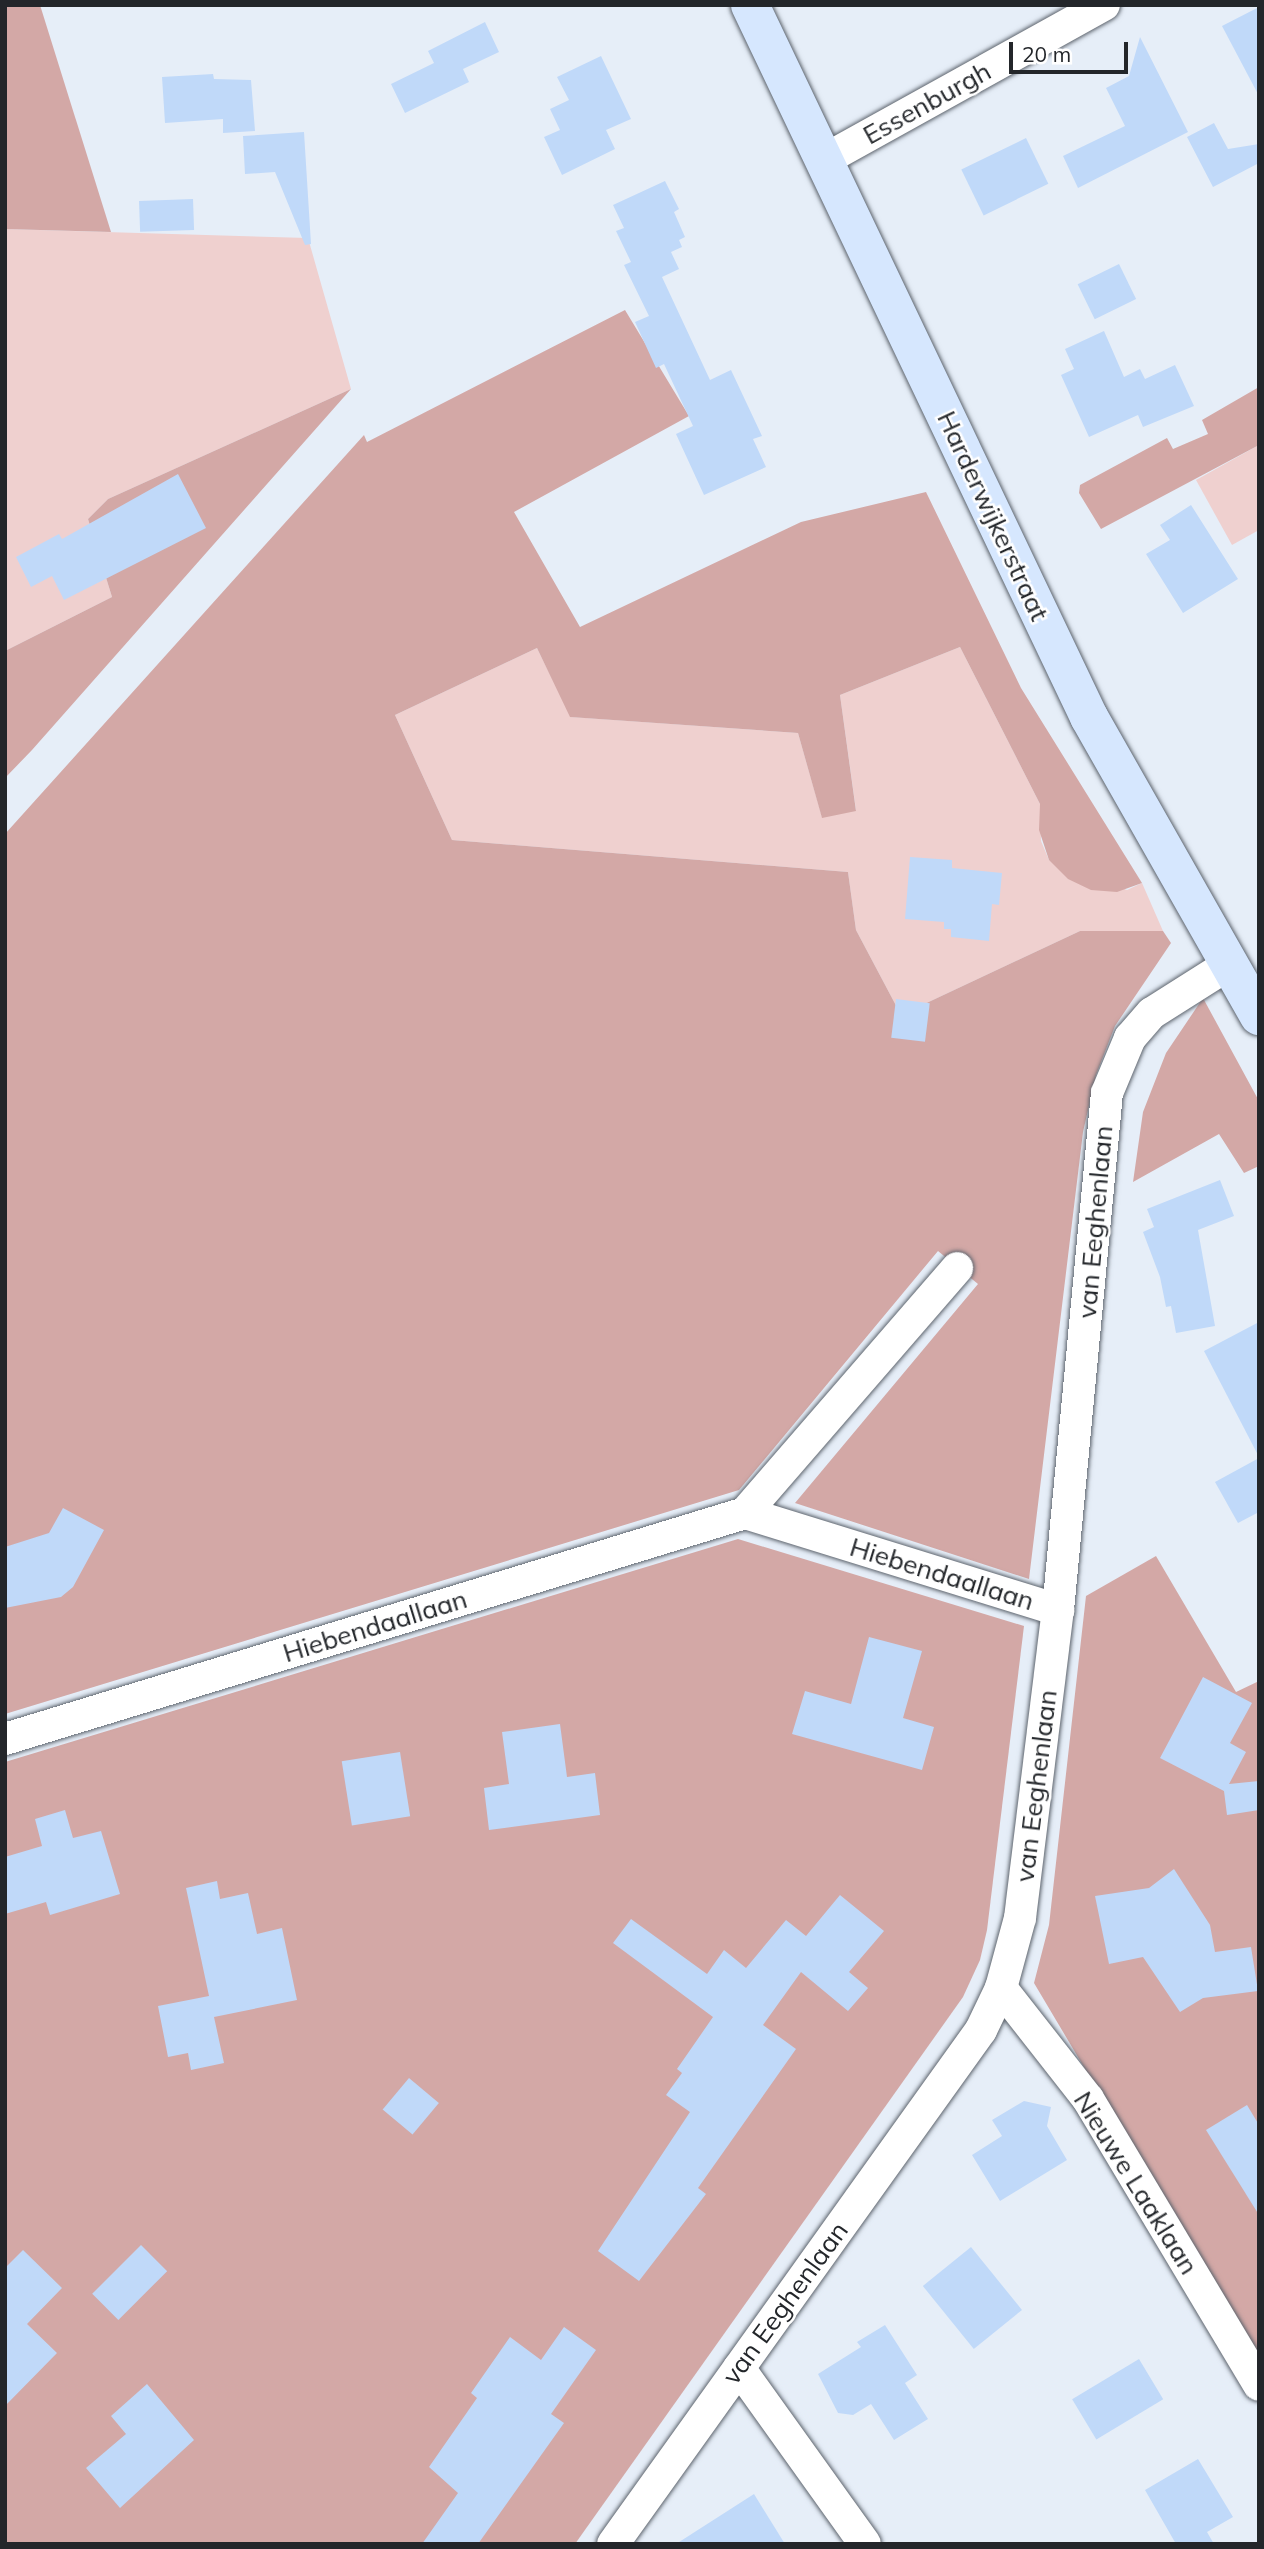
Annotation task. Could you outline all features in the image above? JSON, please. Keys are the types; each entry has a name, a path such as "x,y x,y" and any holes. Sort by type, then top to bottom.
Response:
{"main road":[{"name":"Harderwijkerstraat","path":"750,5 1089,717 1231,962 1259,1016"}],"street":[{"name":"Essenburgh","path":"824,160 1104,5"},
{"name":"van Eeghenlaan","path":"613,2544 981,2030 1001,1989 1020,1918 1058,1609 1107,1093 1130,1038 1152,1013 1231,962"},
{"path":"745,1513 957,1268"},
{"name":"Hiebendaallaan","path":"5,1739 745,1513 1058,1609"},
{"name":"Nieuwe Laaklaan","path":"1001,1989 1088,2099 1259,2385"},
{"path":"739,2368 865,2544"}],"shaded area":[{"path":"5,5 40,5 111,232 5,229"},
{"path":"5,229 308,238 351,389 108,499 88,519 112,597 5,651"},
{"path":"625,310 689,416 514,512 580,627 801,522 926,492 1021,688 1142,883 1117,892 1091,890 1068,879 1049,860 1039,830 1040,804 960,647 840,695 856,811 822,818 798,733 570,717 537,648 395,715 452,840 848,872 856,930 901,1015 1080,931 1163,931 1171,943 1115,1026 1096,1075 1083,1132 1029,1579 795,1503 978,1284 938,1251 739,1490 5,1714 5,834 364,435 367,442"},
{"path":"1259,387 1259,445 1101,529 1079,493 1080,485 1167,438 1173,449 1208,434 1202,420"},
{"path":"351,389 5,778 5,651 112,597 88,519 108,499"},
{"path":"1259,445 1259,530 1232,545 1196,480"},
{"path":"960,647 1040,804 1041,841 1049,860 1127,890 1142,883 1163,931 1080,931 901,1015 856,930 848,872 452,840 395,715 537,648 571,717 798,733 822,817 856,810 840,695"},
{"path":"1203,998 1259,1101 1259,1166 1244,1173 1219,1134 1133,1182 1143,1112 1166,1053"},
{"path":"738,1539 1024,1626 987,1930 980,1960 963,1997 575,2544 5,2544 5,1762"},
{"path":"1156,1556 1236,1692 1259,1681 1259,2362 1034,1983 1049,1925 1086,1596"}],"building":[{"path":"1259,7 1259,96 1222,26"},
{"path":"485,22 499,52 463,69 469,82 405,113 391,84 434,63 428,51"},
{"path":"1140,37 1188,132 1078,188 1063,156 1125,126 1106,88 1129,76"},
{"path":"601,56 631,119 606,130 615,149 562,175 544,137 560,130 550,109 569,100 557,77"},
{"path":"213,74 214,79 251,80 255,131 223,133 223,119 165,123 162,77"},
{"path":"1214,123 1228,149 1259,144 1259,163 1213,187 1187,137"},
{"path":"304,132 311,244 305,245 275,172 245,174 243,136"},
{"path":"1026,138 1048,184 984,215 961,170"},
{"path":"665,181 679,209 674,212 685,237 679,240 682,247 671,252 679,269 662,277 710,380 731,370 762,436 753,439 766,467 704,495 676,434 693,426 664,364 656,368 635,322 649,316 624,265 631,262 616,231 624,228 613,205"},
{"path":"193,199 194,230 140,232 139,201"},
{"path":"1119,264 1136,299 1095,319 1078,284"},
{"path":"1104,331 1124,377 1140,369 1145,379 1175,365 1194,406 1143,427 1138,415 1089,437 1061,375 1074,369 1065,349"},
{"path":"178,474 206,528 64,600 52,576 31,587 16,557 59,534 62,539"},
{"path":"1191,505 1238,579 1183,613 1146,554 1170,540 1160,525"},
{"path":"910,857 952,860 952,868 1002,873 999,905 992,904 989,941 951,937 951,929 944,929 944,922 905,919"},
{"path":"896,999 930,1003 925,1042 891,1038"},
{"path":"1220,1180 1234,1216 1198,1230 1215,1326 1176,1333 1171,1306 1166,1307 1160,1277 1143,1232 1154,1227 1147,1209"},
{"path":"1259,1322 1259,1457 1204,1351"},
{"path":"1259,1458 1259,1512 1238,1523 1215,1482"},
{"path":"63,1508 104,1530 73,1587 61,1597 5,1608 5,1547 49,1533"},
{"path":"869,1637 922,1651 903,1718 934,1727 922,1770 792,1734 805,1691 851,1704"},
{"path":"1203,1677 1252,1703 1230,1743 1246,1752 1229,1784 1259,1781 1259,1810 1227,1815 1224,1791 1160,1758"},
{"path":"560,1724 567,1777 595,1773 600,1815 489,1830 484,1788 509,1784 502,1732"},
{"path":"400,1752 410,1816 352,1825 342,1761"},
{"path":"65,1810 73,1838 101,1831 120,1894 50,1915 46,1902 5,1914 5,1857 42,1846 35,1819"},
{"path":"1174,1869 1210,1925 1215,1952 1251,1947 1258,1991 1203,1998 1180,2012 1143,1957 1109,1964 1095,1896 1149,1888"},
{"path":"217,1881 220,1899 248,1893 257,1934 282,1928 297,2000 214,2017 224,2063 191,2070 188,2053 168,2057 158,2006 209,1996 186,1888"},
{"path":"840,1895 884,1931 849,1972 868,1988 848,2011 801,1972 763,2025 796,2049 698,2188 706,2194 639,2281 598,2251 690,2112 666,2095 682,2073 677,2069 713,2017 613,1943 631,1919 707,1974 724,1950 746,1968 786,1920 806,1936"},
{"path":"409,2078 439,2103 413,2134 383,2109"},
{"path":"1024,2101 1051,2107 1047,2126 1067,2160 1000,2201 972,2155 1002,2136 992,2120"},
{"path":"1247,2105 1259,2125 1259,2215 1206,2130"},
{"path":"141,2245 167,2271 118,2320 92,2294"},
{"path":"971,2247 1022,2310 974,2349 923,2286"},
{"path":"23,2250 62,2288 27,2324 57,2353 5,2406 5,2268"},
{"path":"885,2325 917,2375 905,2383 928,2419 894,2440 871,2404 853,2415 838,2413 818,2374 861,2347 857,2342"},
{"path":"564,2327 596,2350 551,2414 564,2423 478,2544 422,2544 458,2493 429,2467 477,2398 471,2393 510,2337 541,2360"},
{"path":"1139,2359 1163,2399 1096,2439 1072,2399"},
{"path":"147,2384 194,2440 120,2508 86,2468 126,2434 111,2416"},
{"path":"1198,2459 1233,2517 1207,2532 1214,2544 1176,2544 1145,2490"},
{"path":"754,2494 785,2544 676,2544"}]}
